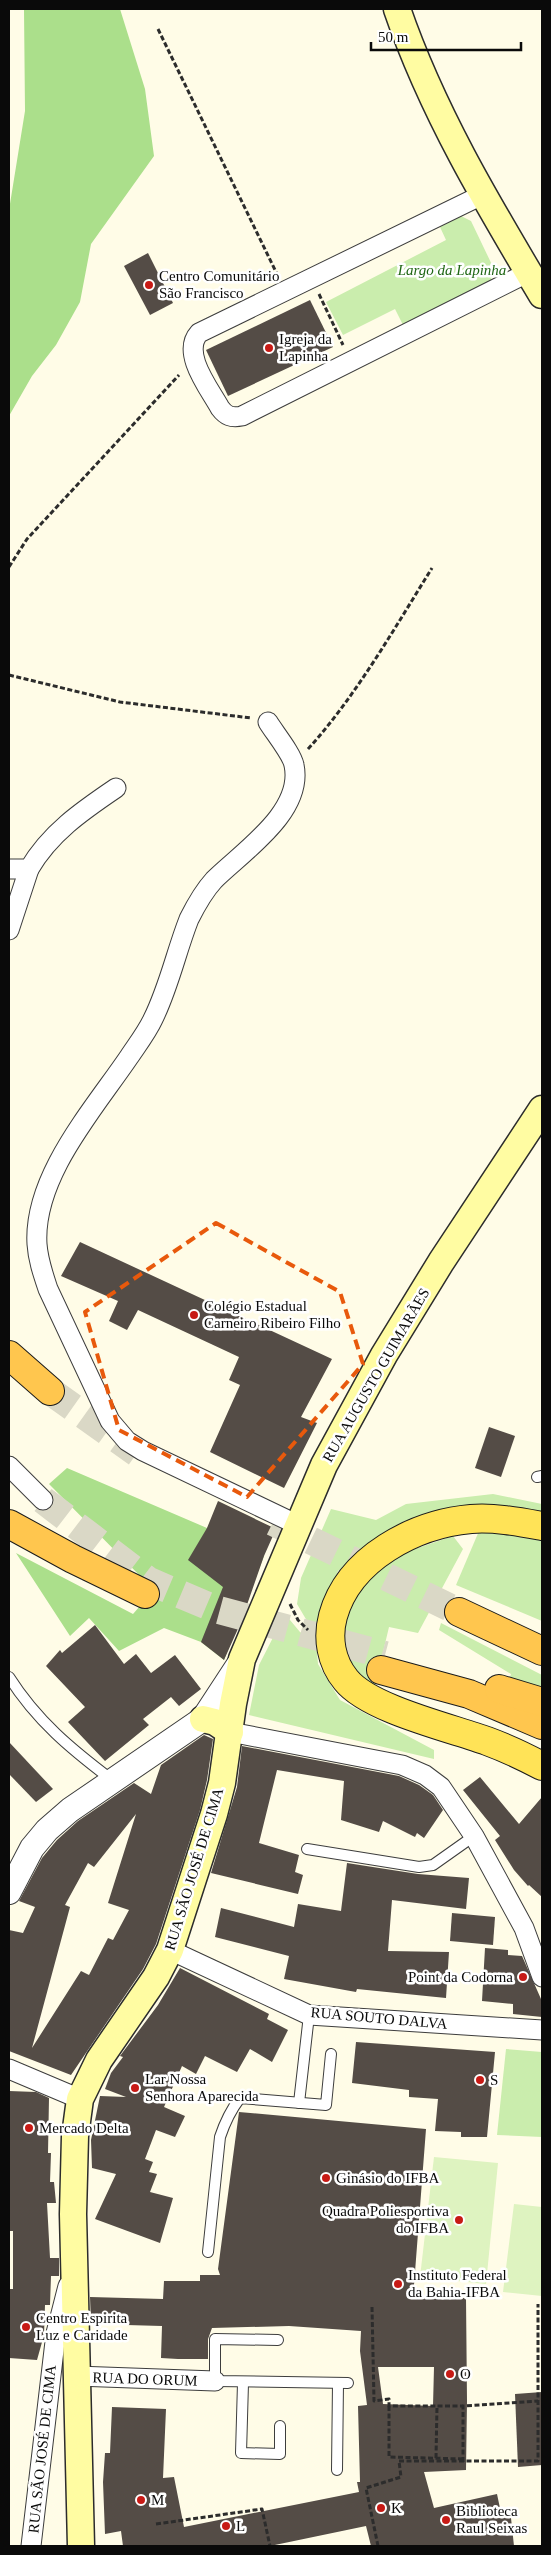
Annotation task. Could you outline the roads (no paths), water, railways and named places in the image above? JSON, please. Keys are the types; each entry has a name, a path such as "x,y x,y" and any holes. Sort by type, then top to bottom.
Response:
{"highway":[{"path":"9,1355 50,1391"},
{"path":"9,1524 73,1559 146,1594"},
{"path":"459,1612 542,1651"},
{"path":"542,1702 383,1662 469,1694 542,1725"}],"main road":[{"path":"397,9 434,101 482,195 542,295"},
{"name":"RUA AUGUSTO GUIMARÃES","path":"242,1658 324,1465 384,1355 441,1262 542,1109"},
{"path":"542,1526 491,1519 470,1519 434,1527 401,1540 375,1556 356,1574 344,1589 336,1606 331,1635 333,1657 339,1670 347,1682 368,1698 489,1742 542,1766"},
{"name":"RUA SÃO JOSÉ DE CIMA","path":"81,2546 74,2265 75,2136 80,2099 99,2060 156,1977 170,1950 214,1814 242,1658"},
{"path":"203,1719 215,1722 230,1732"}],"street":[{"path":"482,195 199,332 193,339 194,359 220,408 225,414 233,418 242,416 528,272"},
{"path":"268,722 294,764 292,788 288,803 269,830 214,880 196,904 188,919 153,1020 66,1148 49,1183 43,1197 38,1218 37,1244 41,1267 48,1289 110,1421 121,1434 143,1451 298,1525"},
{"path":"9,930 28,869 40,851 57,832 81,811 116,788"},
{"path":"9,869 28,869"},
{"path":"9,1466 43,1500"},
{"path":"9,1892 32,1848 48,1830 70,1810 203,1719 242,1658"},
{"path":"230,1732 402,1765 425,1775 441,1787 474,1836 524,1928 542,1977"},
{"name":"RUA SOUTO DALVA","path":"170,1950 309,2015 542,2030"},
{"path":"9,2069 80,2099"},
{"name":"RUA SÃO JOSÉ DE CIMA","path":"31,2546 56,2332 74,2265"},
{"name":"RUA DO ORUM","path":"76,2376 215,2381"}],"lane":[{"path":"9,1677 25,1702 54,1735 112,1780"},
{"path":"307,1849 419,1867 433,1865 474,1836"},
{"path":"299,2103 309,2015"},
{"path":"208,2252 220,2137 233,2108 240,2098 326,2105 331,2054"},
{"path":"278,2340 215,2339 215,2381 343,2383 338,2470"},
{"path":"243,2382 241,2453 280,2454 280,2426"}],"tunnel":[{"path":"50,1391 137,1453"},
{"path":"43,1500 149,1581 215,1609 385,1655"},
{"path":"273,1522 459,1612"}],"place":[{"name":"Centro Comunitário São Francisco","path":"149,285"},
{"name":"Igreja da Lapinha","path":"269,348"},
{"name":"Colégio Estadual Carneiro Ribeiro Filho","path":"194,1315"},
{"name":"Point da Codorna","path":"523,1977"},
{"name":"S","path":"480,2080"},
{"name":"Lar Nossa Senhora Aparecida","path":"135,2088"},
{"name":"Mercado Delta","path":"29,2128"},
{"name":"Ginásio do IFBA","path":"326,2178"},
{"name":"Quadra Poliesportiva do IFBA","path":"459,2220"},
{"name":"Instituto Federal da Bahia-IFBA","path":"398,2284"},
{"name":"Centro Espirita Luz e Caridade","path":"26,2327"},
{"name":"O","path":"450,2374"},
{"name":"M","path":"141,2500"},
{"name":"K","path":"381,2508"},
{"name":"Biblioteca Raul Seixas","path":"446,2520"},
{"name":"L","path":"226,2526"}],"park label":[{"name":"Largo da Lapinha","path":"452,270"}]}
